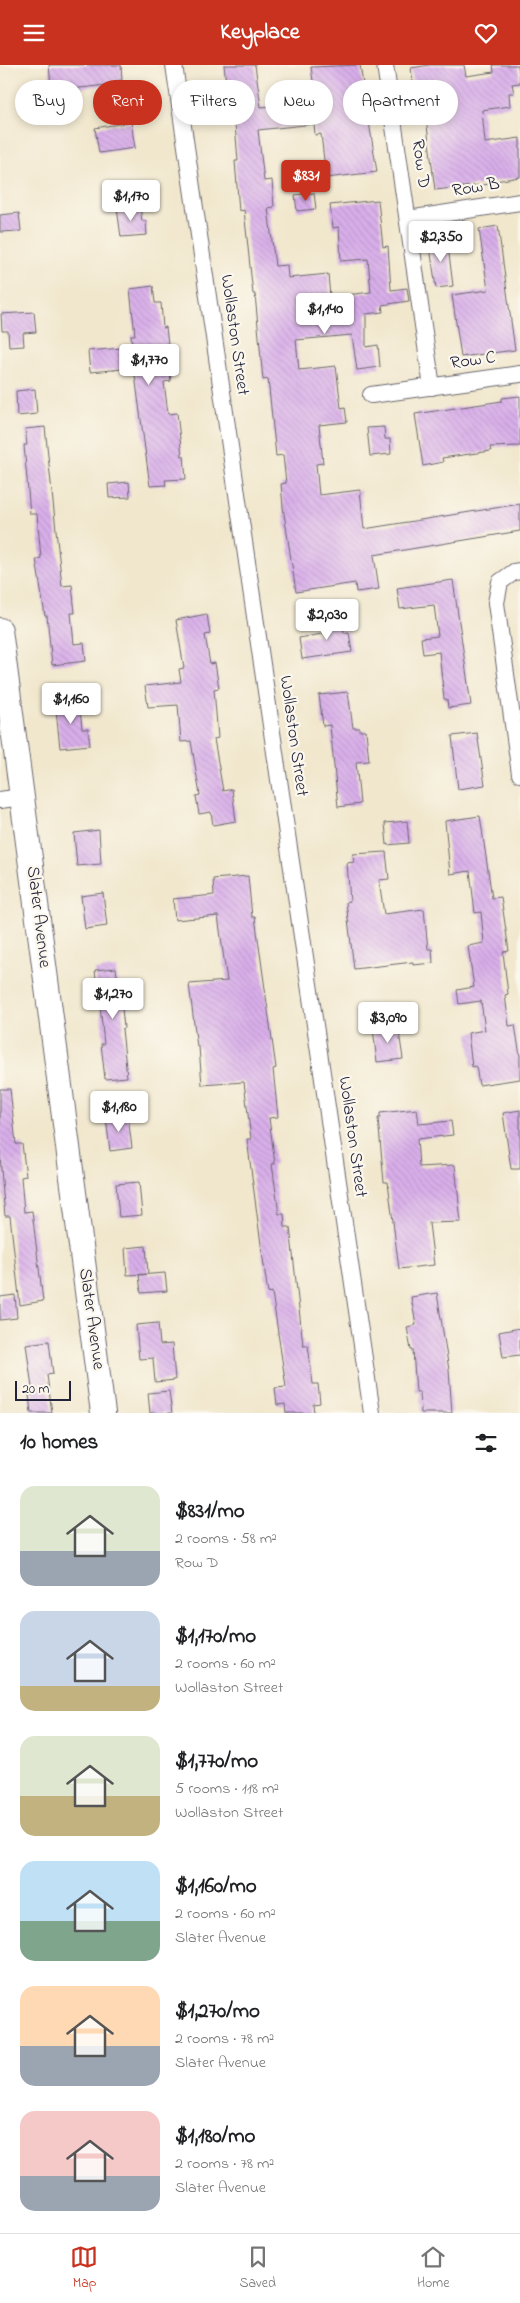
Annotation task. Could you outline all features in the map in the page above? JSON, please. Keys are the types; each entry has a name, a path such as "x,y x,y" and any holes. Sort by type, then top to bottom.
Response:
{"street":[{"name":"Wollaston Street","path":"174,65 372,1413"},
{"name":"Row D","path":"386,65 432,387"},
{"name":"Row B","path":"408,219 520,202"},
{"name":"Row C","path":"371,395 520,374"},
{"path":"520,571 514,572 500,582 496,603 520,774"},
{"name":"Slater Avenue","path":"0,630 11,798 103,1413"}],"building":[{"path":"49,65 121,65 122,80 93,80 93,86 83,88 83,80 50,80"},
{"path":"224,65 255,65 261,107 265,107 265,125 305,125 258,130 264,181 272,180 274,207 268,208 275,266 287,265 288,278 328,274 330,297 371,292 368,259 341,261 339,227 333,228 330,205 378,200 383,247 388,246 391,290 407,288 409,301 382,305 383,312 366,314 366,347 378,345 380,367 357,370 352,335 296,340 299,370 336,366 341,408 345,407 347,422 319,425 323,463 316,464 319,495 360,490 364,529 520,504 520,531 374,555 379,589 356,592 355,583 296,592 283,507 281,484 286,483 283,455 276,456 268,379 263,380 255,294 253,294 244,210 239,211 235,161 238,161 235,125 255,125 255,80 226,80"},
{"path":"360,65 362,80 343,80 343,125 370,125 377,172 326,178 321,134 315,135 314,125 333,125 333,80 313,80 311,67"},
{"path":"429,65 464,65 466,76 494,72 493,65 518,65 520,83 512,84 514,93 509,93 510,106 482,110 485,143 520,138 520,177 489,182 490,184 435,190 427,125 458,125 458,80 413,80 411,68"},
{"path":"113,125 131,125 135,148 99,153 95,128"},
{"path":"314,193 316,209 297,211 295,195"},
{"path":"140,206 142,221 146,221 147,235 121,237 117,208"},
{"path":"19,213 21,231 0,232 0,215"},
{"path":"498,226 515,350 461,357 452,295 488,290 479,229"},
{"path":"447,238 453,286 436,288 429,240"},
{"path":"153,286 155,303 161,303 163,328 166,327 171,381 164,382 168,414 177,413 186,479 165,480 166,485 150,486 134,368 90,372 88,351 132,347 131,335 135,335 130,289"},
{"path":"34,312 36,332 23,333 24,346 9,347 8,331 2,331 1,314"},
{"path":"35,389 37,414 17,416 16,391"},
{"path":"520,396 520,446 490,447 491,451 442,458 443,462 423,466 415,414 502,401 502,398"},
{"path":"45,427 62,586 72,585 75,613 71,613 74,644 84,643 86,661 52,665 47,616 45,616 36,559 41,558 37,514 30,514 24,445 27,445 25,429"},
{"path":"384,427 385,439 390,439 391,454 370,456 367,428"},
{"path":"129,482 130,497 109,498 108,484"},
{"path":"453,580 471,705 448,708 447,699 444,699 439,652 423,654 421,638 438,636 434,605 400,609 397,588"},
{"path":"207,614 210,634 205,635 210,664 215,663 219,688 214,689 218,738 214,739 223,791 232,789 236,821 213,825 211,812 199,814 196,796 200,795 191,741 181,742 178,705 148,707 145,686 181,682 179,669 184,668 176,620"},
{"path":"342,619 344,633 349,632 352,652 302,659 299,638 322,634 321,622"},
{"path":"348,692 353,728 360,728 360,731 366,731 369,761 356,762 360,804 338,807 330,725 323,726 319,695"},
{"path":"79,699 82,729 88,729 90,745 60,748 55,701"},
{"path":"477,733 485,785 458,789 452,736"},
{"path":"480,816 492,898 501,897 509,951 503,952 508,994 505,995 509,1026 515,1025 520,1056 520,1079 479,1085 476,1066 472,1067 468,1033 485,1030 481,1001 459,1004 457,990 474,987 468,946 484,943 481,912 475,913 470,871 450,874 445,821"},
{"path":"407,821 409,843 387,845 385,823"},
{"path":"99,830 101,864 77,866 74,833"},
{"path":"386,852 389,879 379,880 384,914 424,909 428,949 432,949 433,963 413,965 413,962 354,969 346,902 350,901 347,863 354,862 353,854"},
{"path":"248,876 252,917 255,917 276,1068 273,1069 278,1117 269,1118 275,1164 272,1164 279,1214 284,1214 285,1227 290,1227 303,1345 308,1345 313,1384 318,1384 320,1403 313,1404 314,1413 286,1413 285,1404 277,1405 275,1388 286,1387 272,1292 268,1293 262,1252 247,1139 251,1139 244,1082 202,1085 199,1047 197,1047 189,984 227,981 218,916 175,920 173,899 214,895 213,879"},
{"path":"103,893 107,926 85,929 81,896"},
{"path":"116,968 118,984 130,983 132,1007 122,1008 124,1028 122,1029 127,1077 105,1079 101,1044 104,1044 100,1005 96,1005 94,987 97,987 95,970"},
{"path":"398,1025 403,1059 377,1062 373,1028"},
{"path":"0,1089 10,1089 16,1144 22,1144 26,1176 21,1177 24,1212 32,1211 43,1301 20,1305 10,1216 5,1216 0,1156"},
{"path":"417,1109 419,1124 451,1121 453,1135 417,1139 419,1167 455,1165 461,1222 429,1223 434,1265 399,1269 388,1182 384,1182 378,1118 380,1118 380,1113"},
{"path":"520,1110 520,1169 511,1169 503,1113"},
{"path":"128,1116 132,1148 110,1151 106,1118"},
{"path":"139,1182 142,1215 119,1217 116,1184"},
{"path":"146,1246 148,1274 127,1275 125,1248"},
{"path":"165,1273 167,1291 141,1293 139,1275"},
{"path":"437,1293 449,1370 452,1413 421,1413 420,1392 416,1392 413,1350 411,1350 407,1327 416,1325 411,1297"},
{"path":"15,1295 17,1318 0,1320 0,1297"},
{"path":"158,1323 160,1345 172,1344 175,1380 155,1382 153,1358 139,1359 136,1325"},
{"path":"520,1328 520,1355 503,1357 499,1332"},
{"path":"49,1341 53,1374 47,1375 52,1413 31,1413 29,1395 33,1395 26,1344"},
{"path":"169,1391 172,1413 150,1413 148,1393"}]}
